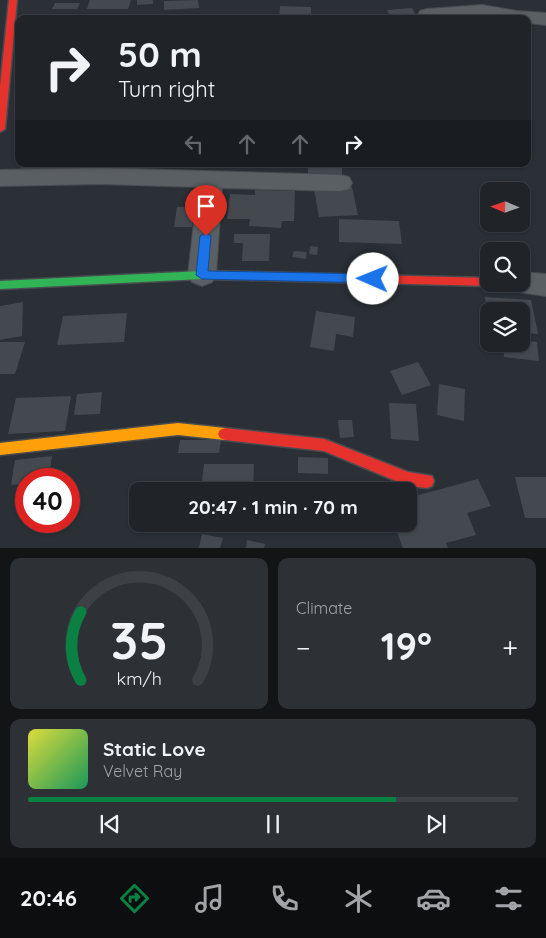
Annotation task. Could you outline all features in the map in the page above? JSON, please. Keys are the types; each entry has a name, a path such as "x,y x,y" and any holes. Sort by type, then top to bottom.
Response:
{"street":[{"path":"427,15 447,7 482,10 507,15"},
{"path":"0,129 8,9"},
{"path":"531,18 546,19"},
{"path":"0,178 101,176 340,183"},
{"path":"202,275 211,179"},
{"path":"0,285 113,282 202,275 480,282"},
{"path":"530,284 546,285"},
{"path":"0,449 178,429 324,445 408,479 427,481"}],"building":[{"path":"90,0 131,0 128,9 87,9"},
{"path":"137,0 153,0 153,4 137,5"},
{"path":"198,0 199,8 164,10 164,1"},
{"path":"55,3 80,3 77,9 52,9"},
{"path":"280,6 311,7 311,15 279,15"},
{"path":"412,8 416,15 389,15 387,10"},
{"path":"21,167 80,167 79,169 20,170"},
{"path":"308,167 342,167 342,175 308,173"},
{"path":"352,187 358,215 319,217 314,189"},
{"path":"255,190 295,191 294,221 282,221 281,228 249,226 250,219 227,219 230,194 255,195"},
{"path":"177,207 194,207 192,227 174,227"},
{"path":"339,219 399,221 402,244 339,242"},
{"path":"234,234 270,234 269,261 242,261 243,243 234,243"},
{"path":"310,246 318,247 317,255 309,254"},
{"path":"294,251 307,252 306,259 292,257"},
{"path":"485,297 531,300 538,334 530,334 530,302 486,302"},
{"path":"23,302 22,336 0,340 0,306"},
{"path":"316,311 355,317 353,337 336,334 334,351 310,347"},
{"path":"127,313 124,342 57,345 63,316"},
{"path":"530,341 537,342 539,361 504,357 504,352 530,352"},
{"path":"0,342 25,342 15,374 0,374"},
{"path":"418,362 431,385 402,395 390,371"},
{"path":"439,384 465,389 464,421 437,415"},
{"path":"102,392 100,414 74,415 77,394"},
{"path":"71,396 65,431 8,434 16,398"},
{"path":"389,403 416,404 419,441 391,439"},
{"path":"338,420 352,420 354,437 340,438"},
{"path":"180,440 221,440 219,453 178,453"},
{"path":"52,456 50,468 15,468 15,485 11,485 15,460"},
{"path":"298,457 328,458 328,474 298,473"},
{"path":"204,464 254,464 253,482 202,482"},
{"path":"515,477 546,477 546,518 525,518"},
{"path":"478,479 491,506 467,513 476,535 446,543 448,548 403,548 397,532 417,532 417,496"},
{"path":"202,534 223,538 220,548 199,548"},
{"path":"247,540 265,544 264,548 246,548"}],"traffic: fast":[{"path":"0,285 202,275 251,276"}],"traffic: slow":[{"path":"0,449 178,429 225,434"}],"traffic: jam":[{"path":"0,129 13,0"},
{"path":"251,276 480,282"},
{"path":"225,434 324,445 408,479 427,481"}],"route":[{"path":"206,236 202,275 373,279"}]}
